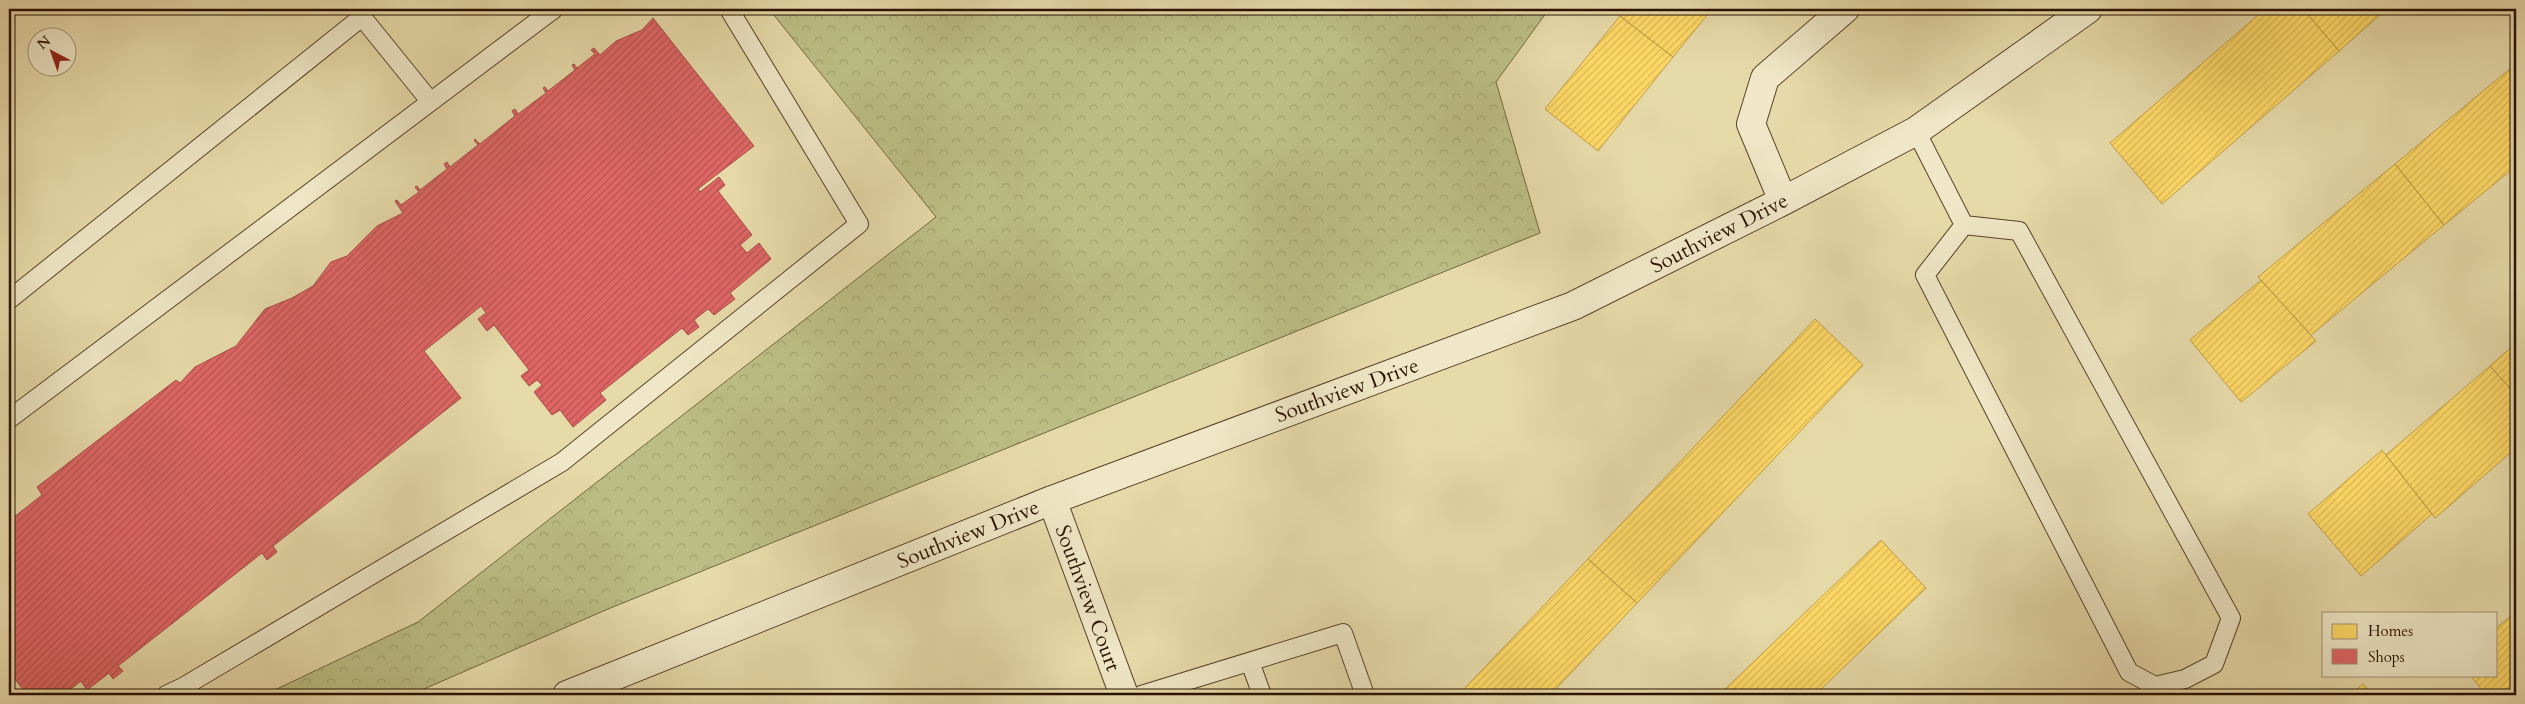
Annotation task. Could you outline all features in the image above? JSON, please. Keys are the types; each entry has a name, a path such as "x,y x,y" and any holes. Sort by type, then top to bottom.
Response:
{"street":[{"path":"1782,202 1751,124 1765,78 1845,9"},
{"name":"Southview Drive","path":"567,695 1052,500 1573,306 1782,202 1916,131 2088,9"},
{"name":"Southview Court","path":"1052,500 1124,695"}],"lane":[{"path":"9,419 554,9"},
{"path":"166,695 192,682 562,462 859,224 729,9"},
{"path":"9,300 358,13 430,101"},
{"path":"1916,131 1964,225"},
{"path":"1964,225 2019,231 2231,618 2214,664 2185,679 2155,686 2129,672 1925,275 1964,225"},
{"path":"1141,695 1343,633 1365,695"},
{"path":"1250,662 1262,695"}],"green space":[{"path":"769,9 1549,9 1496,82 1540,233 608,609 410,695 264,695 418,622 936,217"}],"building: Homes":[{"path":"1626,9 1712,9 1673,57 1620,16"},
{"path":"2265,9 2303,9 2339,51 2162,204 2110,143"},
{"path":"2303,9 2387,9 2339,51"},
{"path":"1620,16 1673,57 1598,151 1545,109"},
{"path":"2511,68 2516,74 2516,166 2444,225 2395,164"},
{"path":"2395,164 2444,225 2311,335 2258,277"},
{"path":"2261,280 2316,341 2241,402 2190,340"},
{"path":"1815,319 1863,365 1637,603 1588,559"},
{"path":"2516,343 2516,395 2490,366"},
{"path":"2490,366 2516,395 2516,448 2435,518 2386,455"},
{"path":"2382,450 2432,514 2361,576 2308,514"},
{"path":"1881,540 1926,588 1815,695 1719,695"},
{"path":"1588,559 1637,603 1550,695 1472,695 1465,688"},
{"path":"2516,612 2516,695 2486,695 2471,676 2498,676 2498,626"},
{"path":"2363,684 2372,695 2350,695"}],"building: Shops":[{"path":"653,18 754,146 698,189 700,192 719,177 725,185 718,191 752,235 740,245 747,253 759,243 771,259 730,293 735,299 714,315 708,309 694,320 699,327 688,335 682,328 600,393 606,400 573,427 560,410 552,415 534,392 542,385 537,380 529,386 521,376 529,370 494,325 487,331 478,319 486,313 481,306 424,351 461,398 273,546 277,552 267,560 262,553 118,666 123,671 113,679 109,673 87,690 81,681 63,695 27,695 9,671 9,592 12,590 9,587 9,521 42,495 37,487 176,380 180,383 195,367 236,346 265,309 292,298 313,286 331,262 347,256 377,226 403,213 395,201 397,200 401,205 419,192 415,187 417,186 420,190 447,169 444,164 447,162 450,167 478,145 475,139 480,144 515,116 512,111 515,109 518,114 546,93 543,88 545,87 548,91 575,70 572,65 574,64 577,68 595,54 591,50 594,48 600,55 616,41 642,30"}]}
